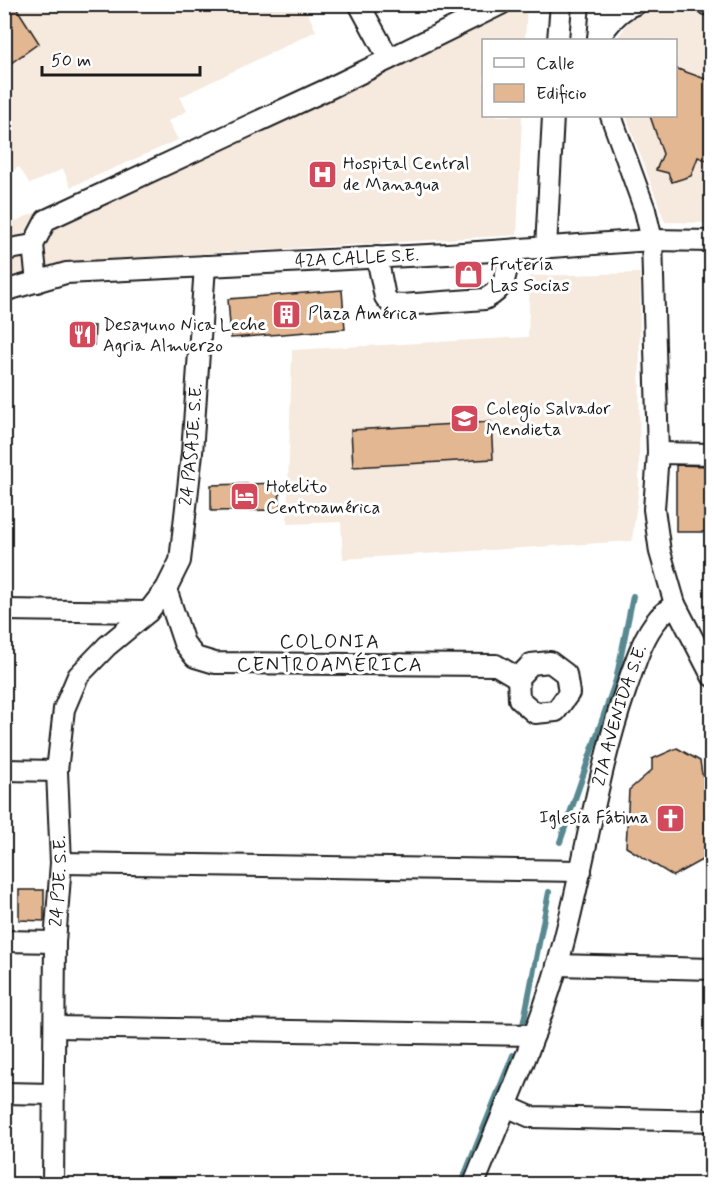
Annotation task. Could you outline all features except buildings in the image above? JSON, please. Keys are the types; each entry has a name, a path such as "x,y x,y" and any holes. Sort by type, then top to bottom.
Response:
{"street":[{"path":"359,4 389,59"},
{"path":"37,282 33,245 46,220 501,4"},
{"path":"558,39 561,4"},
{"path":"598,39 601,4"},
{"path":"598,39 616,16 636,4"},
{"path":"705,4 711,6"},
{"path":"546,248 553,117"},
{"path":"611,117 645,210 652,240 658,453 654,510 660,552 675,604 711,676"},
{"name":"42A CALLE S.E.","path":"4,291 66,273 546,248 652,240 711,241"},
{"path":"4,250 33,245"},
{"path":"377,257 385,297 391,304 402,305 485,299 497,293 504,283 509,250"},
{"name":"24 PASAJE. S.E.","path":"148,612 166,589 180,561 192,453 205,266"},
{"path":"658,453 711,454"},
{"path":"166,589 184,643 195,657 215,663 496,665 518,678"},
{"name":"27A AVENIDA S.E.","path":"474,1185 506,1106 557,965 581,871 600,773 634,666 657,619 675,604"},
{"path":"4,610 148,612"},
{"name":"24 PJE. S.E.","path":"53,1185 56,942 61,862 57,771 64,710 78,676 107,646 148,612"},
{"path":"4,770 57,771"},
{"path":"61,862 581,871"},
{"path":"4,941 56,942"},
{"path":"557,965 711,969"},
{"path":"55,1027 531,1035"},
{"path":"4,1093 53,1094"},
{"path":"506,1106 531,1117 711,1120"}],"shaded area":[{"path":"5,5 304,5 316,31 180,97 187,111 168,121 178,140 71,187 63,169 30,184 19,167 5,174"},
{"name":"Hospital Central de Managua","path":"514,5 527,5 525,39 482,39 482,117 522,117 517,235 61,262 5,278 4,226"},
{"path":"640,5 711,5 711,223 665,222 626,117 677,117 677,39 617,39"},
{"name":"Colegio Salvador Mendieta","path":"640,273 639,487 632,541 343,559 341,522 287,524 292,350 528,337 530,276"}],"waterway":[{"path":"560,842 616,680 633,596"},
{"path":"523,1025 549,892"},
{"path":"461,1184 513,1055"}],"place":[{"name":"Hospital Central de Managua","path":"322,174"},
{"name":"Frutería Las Socias","path":"469,275"},
{"name":"Plaza América","path":"287,314"},
{"name":"Desayuno Nica Leche Agria Almuerzo","path":"82,335"},
{"name":"Colegio Salvador Mendieta","path":"465,419"},
{"name":"Hotelito Centroamérica","path":"245,497"},
{"name":"Iglesia Fátima","path":"670,818"}],"district":[{"name":"COLONIA CENTROAMÉRICA","path":"330,654"}]}
